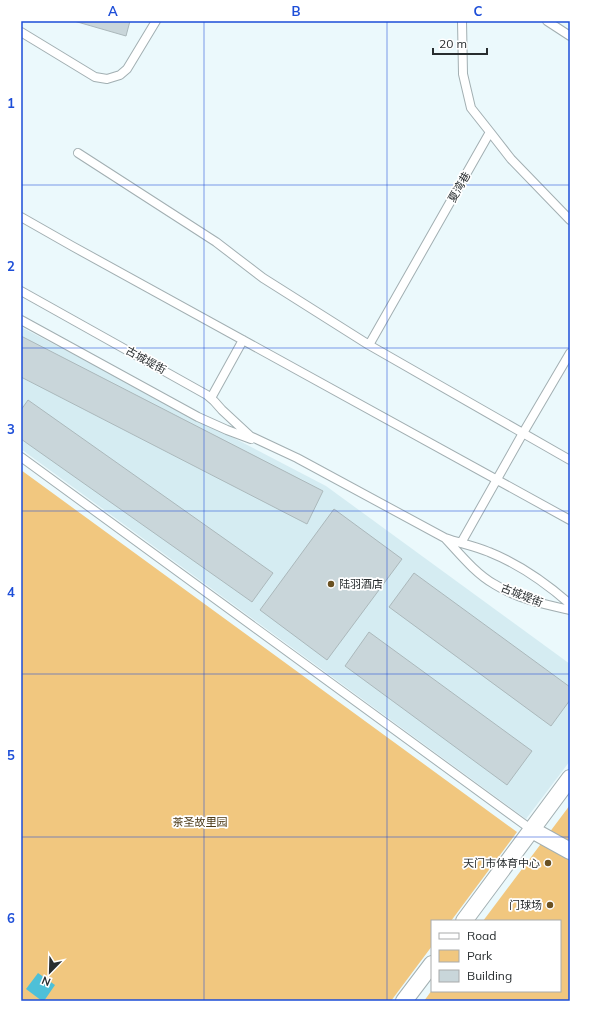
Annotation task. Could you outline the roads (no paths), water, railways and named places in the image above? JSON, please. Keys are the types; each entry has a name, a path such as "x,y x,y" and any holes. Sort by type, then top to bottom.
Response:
{"street":[{"path":"465,920 570,778"},
{"path":"532,830 570,851"},
{"path":"404,1001 431,965"}],"lane":[{"path":"21,32 95,77 108,79 120,75 128,69 156,21"},
{"path":"462,21 463,74 471,108 511,159 570,220"},
{"path":"547,21 570,36"},
{"name":"夏湾巷","path":"369,345 490,132"},
{"path":"78,153 216,242 263,278 369,345 570,460"},
{"path":"21,217 570,520"},
{"name":"古城堤街","path":"21,291 199,390 211,398 250,436 261,442"},
{"name":"古城堤街","path":"21,320 198,417 247,438 279,449 445,538 490,552 524,570 557,592 570,604"},
{"path":"211,398 243,340"},
{"path":"461,543 570,353"},
{"path":"21,457 532,830"},
{"name":"古城堤街","path":"445,538 478,572 493,584 511,594 532,601 570,610"}],"water":[{"path":"38,973 55,985 44,1001 26,989"}],"place":[{"name":"陆羽酒店","path":"331,584"},
{"name":"天门市体育中心","path":"548,863"},
{"name":"门球场","path":"550,905"}],"park label":[{"name":"茶圣故里园","path":"200,822"}]}
